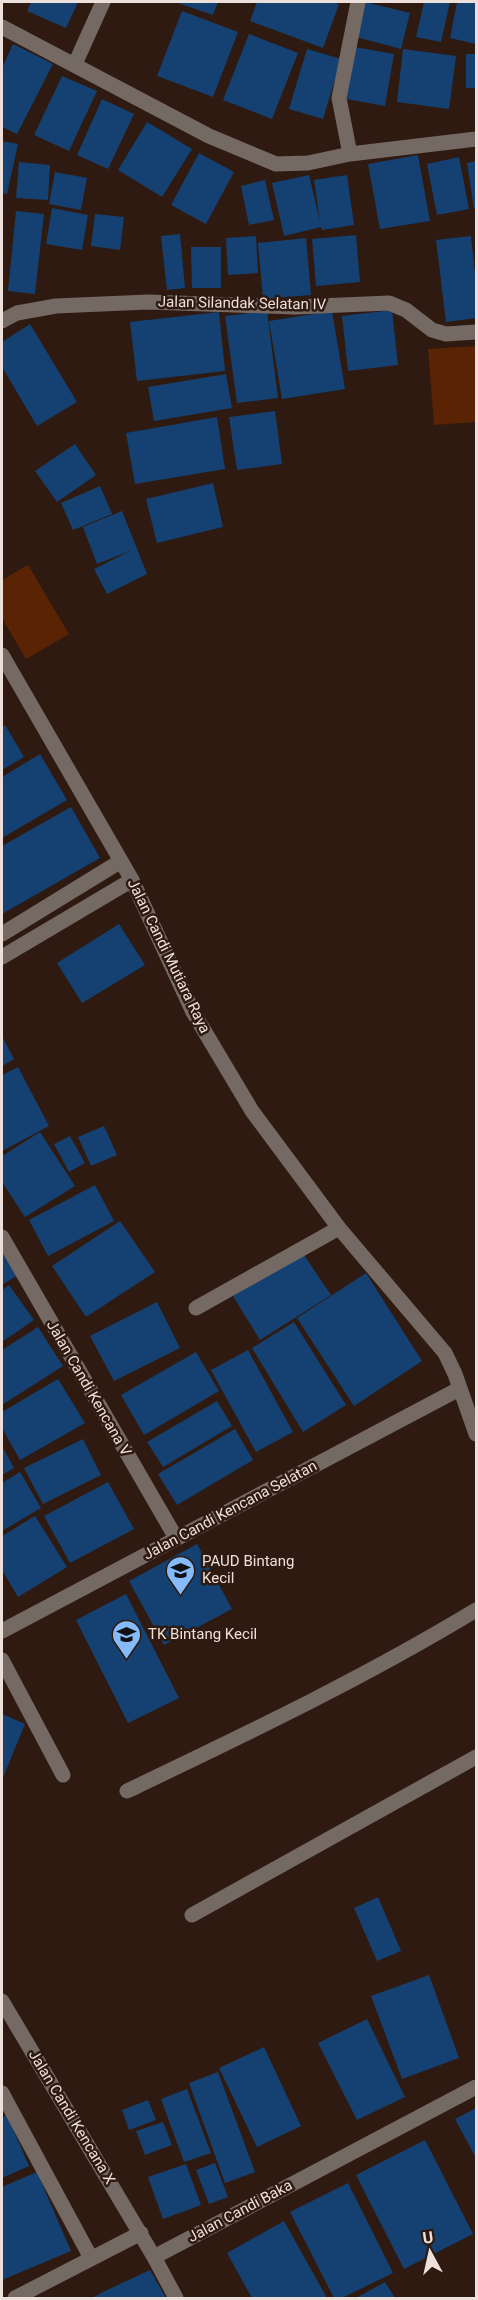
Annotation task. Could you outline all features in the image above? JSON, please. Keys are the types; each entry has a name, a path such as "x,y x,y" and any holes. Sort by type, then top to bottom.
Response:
{"street":[{"path":"75,64 103,2"},
{"path":"350,154 339,98 358,2"},
{"path":"2,27 209,136 276,164 308,163 350,154 477,139"},
{"name":"Jalan Silandak Selatan IV","path":"2,321 17,313 56,306 148,302 295,307 389,303 406,310 432,330 446,334 477,332"},
{"name":"Jalan Candi Mutiara Raya","path":"2,655 132,880 193,1012 252,1111 339,1228 445,1353 477,1434"},
{"path":"2,934 121,861"},
{"path":"2,957 132,880"},
{"path":"196,1308 339,1228"},
{"name":"Jalan Candi Kencana V","path":"2,1237 176,1539"},
{"name":"Jalan Candi Kencana Selatan","path":"2,1631 459,1389"},
{"path":"127,1791 313,1702 411,1650 477,1610"},
{"path":"2,1660 63,1774"},
{"path":"192,1915 477,1757"},
{"name":"Jalan Candi Kencana X","path":"2,2001 141,2233"},
{"name":"Jalan Candi Baka","path":"154,2257 477,2087"},
{"path":"2,2093 91,2258"},
{"path":"15,2298 141,2233 176,2298"}],"shaded area":[{"path":"476,346 476,422 434,425 428,349"},
{"path":"28,565 69,634 26,659 2,618 2,580"}],"building":[{"path":"31,2 78,2 66,28 27,11"},
{"path":"175,2 218,2 213,15"},
{"path":"257,2 332,2 339,4 323,48 250,21"},
{"path":"365,2 410,13 401,49 356,37"},
{"path":"424,2 450,2 441,42 416,37"},
{"path":"457,2 476,2 476,44 450,38"},
{"path":"182,11 238,32 213,97 157,76"},
{"path":"249,34 298,53 272,119 223,100"},
{"path":"13,44 53,64 17,134 2,127 2,68"},
{"path":"355,47 394,54 385,106 346,99"},
{"path":"307,49 341,59 323,119 289,109"},
{"path":"403,49 456,56 449,109 397,102"},
{"path":"466,54 476,54 476,88 466,88"},
{"path":"62,76 97,91 69,151 34,135"},
{"path":"102,99 134,114 108,169 77,155"},
{"path":"147,122 192,149 162,197 118,170"},
{"path":"2,141 18,144 7,194 2,193"},
{"path":"199,153 234,172 206,224 171,205"},
{"path":"418,155 430,221 380,229 368,164"},
{"path":"459,157 469,209 437,215 427,164"},
{"path":"476,161 476,209 474,209 467,163"},
{"path":"19,162 50,165 48,200 16,198"},
{"path":"55,172 87,178 81,210 49,204"},
{"path":"309,175 320,221 314,180 347,175 354,225 322,230 321,227 284,236 272,183"},
{"path":"265,180 274,220 249,225 241,186"},
{"path":"52,208 88,215 82,250 46,244"},
{"path":"16,211 44,214 35,294 8,291"},
{"path":"95,214 124,217 120,250 91,246"},
{"path":"180,234 185,288 167,290 161,236"},
{"path":"356,235 360,282 316,286 312,239"},
{"path":"256,236 258,273 228,275 226,238"},
{"path":"471,236 476,283 476,318 446,322 436,240"},
{"path":"306,238 311,295 263,299 258,243"},
{"path":"191,247 221,247 221,288 192,288"},
{"path":"392,310 398,365 348,371 342,316"},
{"path":"267,311 278,398 237,403 225,316"},
{"path":"332,311 345,389 282,399 269,321"},
{"path":"219,312 225,371 137,381 130,322"},
{"path":"30,324 77,402 37,426 2,367 2,342"},
{"path":"226,374 232,408 154,421 148,387"},
{"path":"275,411 282,464 237,470 229,417"},
{"path":"217,417 225,469 135,484 126,433"},
{"path":"75,444 96,475 57,502 35,471"},
{"path":"213,483 223,527 157,543 146,499"},
{"path":"100,486 112,514 73,530 61,503"},
{"path":"122,511 147,574 107,594 94,569 132,550 97,564 83,527"},
{"path":"5,725 24,757 2,770 2,727"},
{"path":"40,754 67,800 2,838 2,777"},
{"path":"71,807 100,858 2,914 2,846"},
{"path":"119,924 145,965 82,1003 57,963"},
{"path":"2,1036 14,1059 2,1066"},
{"path":"18,1067 49,1126 2,1151 2,1075"},
{"path":"104,1126 117,1155 91,1166 78,1137"},
{"path":"40,1132 75,1186 25,1217 2,1182 2,1156"},
{"path":"70,1136 85,1163 69,1172 54,1144"},
{"path":"95,1185 114,1221 48,1256 29,1220"},
{"path":"120,1221 155,1272 86,1317 52,1266"},
{"path":"2,1242 21,1273 2,1285"},
{"path":"302,1252 331,1295 260,1340 233,1296"},
{"path":"366,1273 422,1361 354,1406 297,1318"},
{"path":"9,1285 34,1320 2,1342 2,1290"},
{"path":"157,1302 180,1348 114,1381 90,1336"},
{"path":"294,1322 346,1405 303,1432 252,1348"},
{"path":"38,1327 63,1366 2,1405 2,1350"},
{"path":"248,1350 293,1432 256,1452 211,1370"},
{"path":"196,1352 219,1391 144,1435 121,1395"},
{"path":"58,1379 85,1423 20,1460 2,1428 2,1412"},
{"path":"217,1401 232,1426 163,1467 147,1442"},
{"path":"235,1429 253,1460 177,1505 158,1474"},
{"path":"83,1439 101,1475 43,1504 24,1468"},
{"path":"2,1446 14,1468 2,1475"},
{"path":"20,1472 41,1508 2,1531 2,1483"},
{"path":"108,1482 134,1529 70,1563 44,1516"},
{"path":"35,1516 67,1567 18,1597 2,1570 2,1536"},
{"name":"PAUD Bintang Kecil","path":"197,1544 232,1609 164,1645 129,1581"},
{"name":"TK Bintang Kecil","path":"126,1594 179,1698 128,1723 76,1620"},
{"path":"2,1714 25,1724 2,1780"},
{"path":"378,1897 401,1951 377,1961 354,1908"},
{"path":"429,1975 459,2058 402,2079 371,1996"},
{"path":"367,2019 405,2097 357,2120 318,2043"},
{"path":"264,2047 301,2126 257,2147 219,2068"},
{"path":"218,2072 255,2172 225,2183 189,2083"},
{"path":"187,2089 211,2153 184,2162 161,2099"},
{"path":"148,2100 156,2120 129,2130 122,2110"},
{"path":"476,2108 476,2158 455,2119"},
{"path":"7,2115 29,2166 2,2178 2,2118"},
{"path":"163,2122 172,2145 145,2155 136,2131"},
{"path":"425,2140 473,2234 404,2269 356,2175"},
{"path":"215,2163 228,2197 209,2204 196,2170"},
{"path":"186,2164 201,2205 163,2219 148,2177"},
{"path":"37,2172 71,2251 2,2280 2,2187"},
{"path":"348,2183 393,2273 342,2298 334,2298 290,2212"},
{"path":"284,2221 327,2298 252,2298 227,2253"},
{"path":"150,2270 166,2298 92,2298 105,2291"},
{"path":"385,2282 395,2298 356,2298"}],"place":[{"name":"PAUD Bintang Kecil","path":"181,1596"},
{"name":"TK Bintang Kecil","path":"127,1660"}]}
